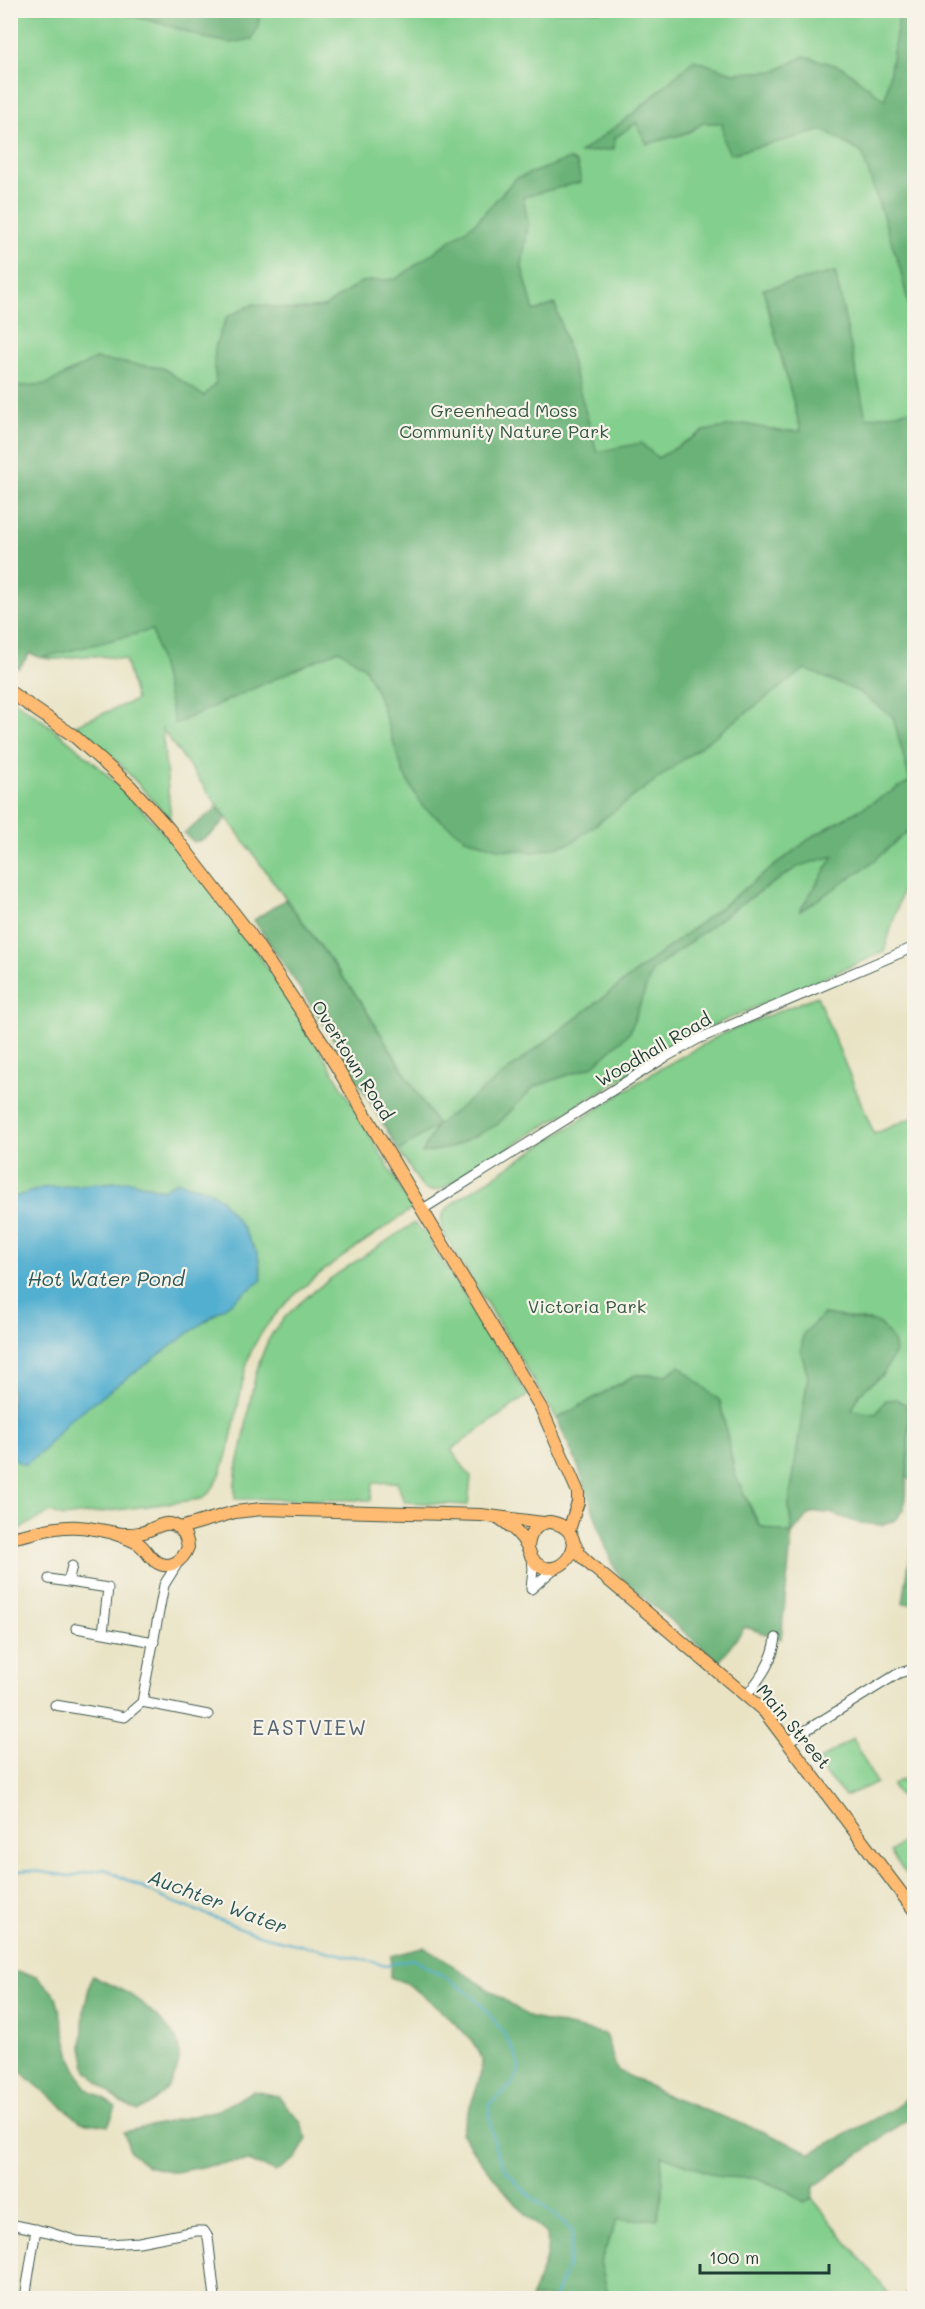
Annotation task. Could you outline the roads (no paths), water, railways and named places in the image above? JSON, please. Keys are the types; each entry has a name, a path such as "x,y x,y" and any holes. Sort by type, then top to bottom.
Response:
{"main road":[{"name":"Overtown Road","path":"10,692 74,736 130,786 169,829 250,934 323,1044 542,1408 578,1492 568,1530"},
{"path":"113,1533 141,1533 169,1524 180,1528 242,1510 262,1509 495,1516 563,1526 568,1530 573,1543 571,1555 560,1566"},
{"path":"530,1552 531,1532 546,1523 560,1520 575,1509"},
{"path":"495,1516 513,1528 543,1567 583,1564 593,1567"},
{"path":"10,1538 59,1528 77,1527 113,1533 128,1538 147,1550 156,1562 168,1565 179,1561 186,1552 188,1541 202,1526 217,1518"},
{"path":"180,1528 188,1541"},
{"path":"147,1550 147,1542 154,1529"},
{"name":"Main Street","path":"573,1543 580,1555 593,1567 764,1711 915,1910"},
{"path":"909,2298 915,2294"}],"street":[{"name":"Woodhall Road","path":"423,1209 698,1039 915,947"},
{"path":"530,1552 533,1569 531,1589 560,1566"},
{"path":"55,1705 124,1717 142,1702 164,1585 179,1561"},
{"path":"156,1562 164,1585"},
{"path":"68,1582 72,1566"},
{"path":"49,1579 108,1588 103,1633"},
{"path":"76,1628 154,1642"},
{"path":"747,1695 762,1676 774,1654 776,1638"},
{"path":"787,1742 899,1673 915,1669"},
{"path":"142,1702 208,1715"},
{"path":"10,2224 78,2241 109,2244 139,2242 196,2231 204,2232 208,2237 215,2298"},
{"path":"25,2298 36,2229"}],"water":[{"name":"Hot Water Pond","path":"129,1181 163,1190 176,1181 208,1190 221,1199 242,1227 258,1255 262,1280 68,1421 43,1451 25,1465 16,1461 11,1451 11,1198 43,1188"}],"waterway":[{"name":"Auchter Water","path":"10,1873 27,1870 70,1876 105,1869 163,1898 262,1936 386,1965 413,1959 457,1984 490,2014 519,2062 518,2074 513,2083 489,2104 491,2131 497,2153 516,2182 573,2232 567,2269 554,2298"}],"district":[{"name":"EASTVIEW","path":"310,1726"}],"park label":[{"name":"Greenhead Moss Community Nature Park","path":"504,420"},
{"name":"Victoria Park","path":"587,1306"}]}
